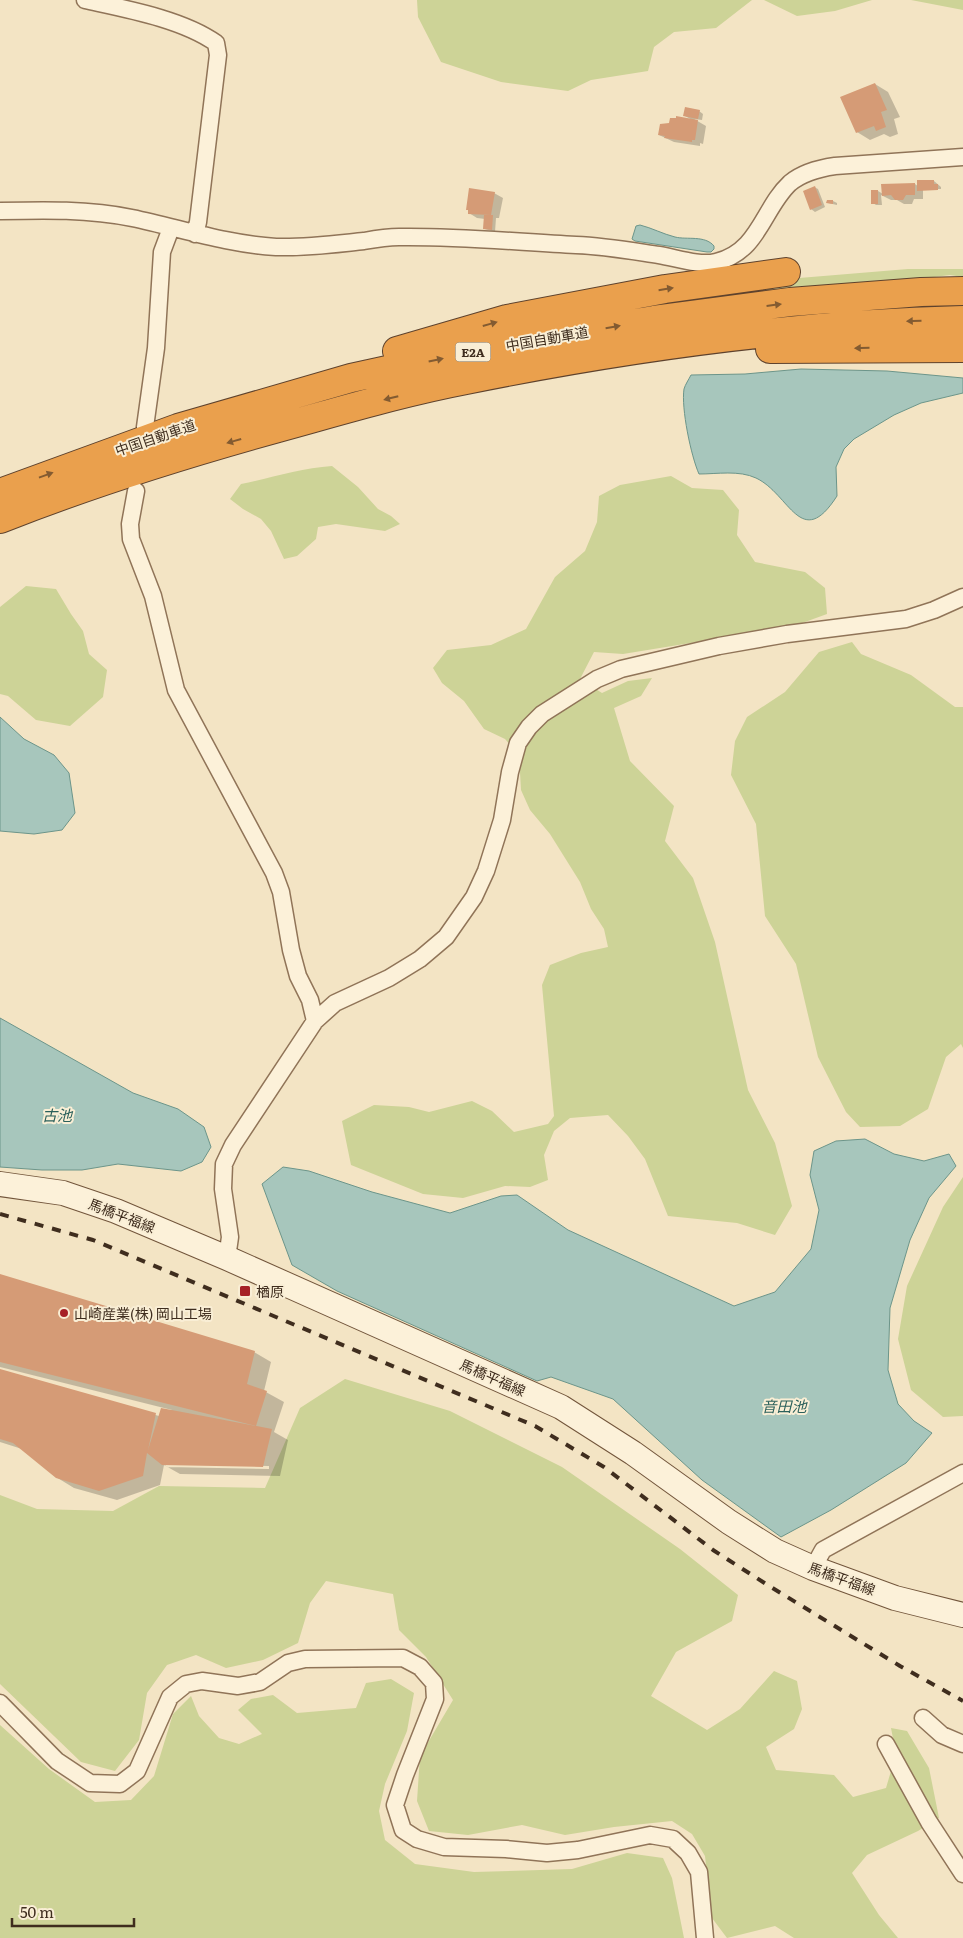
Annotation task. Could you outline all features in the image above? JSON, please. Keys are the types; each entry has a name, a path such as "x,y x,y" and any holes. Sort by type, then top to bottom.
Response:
{"highway":[{"path":"178,428 309,377 507,319 666,289 786,272"},
{"name":"中国自動車道","path":"0,493 178,428 351,378 502,346 654,320 790,302 921,292 963,291"},
{"name":"中国自動車道","path":"0,519 189,453 346,409 464,380 613,353 749,334 909,321 963,320"},
{"path":"464,380 522,378 769,349 963,348"}],"main road":[{"name":"馬橋平福線","path":"0,1184 63,1193 116,1211 227,1258 561,1407 633,1453 736,1527 775,1551 813,1568 895,1598 963,1614"}],"street":[{"path":"85,0 177,24 202,34 216,43 218,54 195,234"},
{"path":"0,210 92,212 132,218 195,234 237,242 276,247 323,246 398,237 580,245 622,249 700,262 717,262 735,253 750,242 781,194 791,182 803,176 823,168 835,166 963,157"},
{"path":"145,427 156,348 162,252 171,228"},
{"path":"136,491 130,524 131,539 153,596 176,690 274,873 281,892 291,950 298,976 310,1000 315,1021"},
{"path":"227,1258 230,1237 223,1189 224,1164 233,1145 315,1021 335,1003 359,990 389,978 420,959 446,937 474,897 486,871 502,820 510,772 518,743 529,727 550,709 597,679 621,669 720,646 787,634 906,619 934,610 963,597"},
{"path":"813,1568 823,1550 963,1473"},
{"path":"0,1703 57,1761 90,1784 120,1784 137,1771 170,1697 186,1684 202,1681 238,1686 260,1682 288,1663 305,1659 403,1658 420,1667 434,1683 436,1699 405,1775 396,1805 403,1830 417,1839 444,1847 506,1849 547,1853 578,1850 650,1835 672,1839 688,1853 699,1872 705,1938"},
{"path":"923,1718 942,1735 963,1744"},
{"path":"886,1744 929,1822 963,1874"}],"green space":[{"path":"417,0 752,0 716,28 674,32 654,47 648,71 591,80 568,91 501,82 441,62 418,17"},
{"path":"764,0 872,0 835,11 797,16"},
{"path":"911,0 963,0 963,10"},
{"path":"908,269 963,269 963,277 950,275 588,318 577,310 763,281"},
{"path":"332,466 358,487 378,509 391,516 400,524 385,531 336,524 318,527 316,539 297,556 284,559 271,531 261,519 230,499 241,484 297,471"},
{"path":"671,476 692,488 723,490 739,510 737,535 755,562 805,572 825,588 827,614 794,626 623,654 594,652 580,679 602,693 628,681 652,678 641,696 614,708 630,761 674,806 665,841 693,878 715,942 748,1090 775,1143 792,1206 775,1235 737,1223 668,1216 645,1159 628,1136 608,1115 570,1118 554,1131 544,1155 548,1180 530,1187 505,1186 463,1198 423,1194 351,1165 342,1121 374,1105 409,1107 429,1112 472,1101 492,1111 514,1132 548,1124 554,1116 542,985 550,965 581,953 608,947 604,929 591,909 580,882 550,834 530,810 521,790 519,755 505,739 484,729 464,701 442,683 433,668 447,650 491,645 526,629 555,577 585,551 597,522 599,496 620,485"},
{"path":"26,586 56,589 83,631 89,654 107,670 103,697 70,726 36,720 8,696 0,694 0,607"},
{"path":"852,642 861,654 911,675 955,707 963,707 963,1048 961,1044 946,1057 928,1109 900,1126 860,1127 846,1112 818,1057 796,964 765,916 756,824 731,775 735,741 747,717 785,692 819,652"},
{"path":"963,1177 963,1416 943,1417 911,1390 898,1339 907,1286 943,1207"},
{"path":"345,1379 450,1411 562,1467 680,1549 738,1595 732,1621 676,1652 651,1696 707,1730 740,1709 774,1671 797,1681 802,1709 794,1729 766,1747 776,1770 834,1775 853,1797 886,1788 896,1754 891,1728 907,1731 929,1768 939,1818 918,1831 867,1855 852,1873 879,1915 898,1938 794,1938 775,1926 727,1938 712,1918 705,1856 692,1834 672,1821 614,1827 565,1835 522,1825 468,1835 429,1831 417,1801 420,1756 453,1700 426,1657 399,1630 393,1594 326,1581 310,1603 298,1643 263,1660 226,1668 196,1655 167,1665 147,1693 139,1740 115,1771 81,1762 0,1684 0,1495 37,1509 113,1511 159,1486 265,1488 300,1408"},
{"path":"391,1679 414,1693 407,1731 385,1784 379,1811 385,1840 415,1864 474,1872 572,1869 627,1853 663,1858 672,1878 684,1938 0,1938 0,1725 49,1769 95,1802 131,1800 154,1776 173,1714 191,1696 199,1716 219,1738 239,1744 262,1734 238,1710 251,1699 273,1695 297,1713 356,1708 366,1683"}],"water":[{"path":"640,225 675,237 706,240 714,246 714,249 711,252 707,252 635,241 632,239 636,226"},
{"path":"801,369 887,371 963,378 963,393 921,403 894,415 854,439 844,449 836,467 837,496 825,512 814,519 805,519 796,514 768,486 756,478 735,473 699,474 687,432 683,397 685,387 691,375 745,374"},
{"path":"0,717 24,739 54,755 69,773 75,813 62,830 34,834 0,831"},
{"name":"古池","path":"0,1018 133,1093 178,1109 204,1127 211,1147 202,1162 181,1171 118,1164 82,1170 0,1167"},
{"name":"音田池","path":"865,1139 894,1154 924,1161 949,1154 956,1166 929,1198 910,1240 890,1308 888,1370 898,1404 914,1421 932,1433 906,1463 831,1510 781,1537 702,1480 613,1399 551,1377 537,1381 337,1291 292,1265 262,1184 283,1167 309,1171 372,1192 450,1213 501,1196 517,1195 568,1230 734,1306 775,1292 811,1249 819,1210 810,1175 814,1151 836,1141"}],"building":[{"path":"875,83 887,110 881,112 886,127 876,131 874,126 856,133 840,97"},
{"path":"685,107 700,110 698,119 683,116"},
{"path":"676,116 698,120 695,140 692,140 692,142 664,138 665,136 658,135 660,124 669,123 670,118 676,118"},
{"path":"917,180 934,180 934,184 938,184 938,190 917,191"},
{"path":"915,183 915,195 906,195 903,200 895,200 891,195 882,196 881,184"},
{"path":"815,186 822,205 810,210 803,191"},
{"path":"469,188 495,192 491,215 468,214 468,210 466,210"},
{"path":"871,190 878,190 878,204 871,204"},
{"path":"827,200 833,200 833,204 826,203"},
{"path":"484,215 493,215 492,230 483,229"},
{"name":"山崎産業(株) 岡山工場","path":"0,1274 255,1351 247,1384 267,1391 256,1426 0,1362"},
{"path":"0,1369 156,1413 148,1450 161,1408 272,1429 263,1467 162,1465 147,1453 143,1476 99,1491 56,1478 13,1443 0,1439"}],"railway":[{"path":"0,1214 93,1240 535,1426 604,1467 713,1550 900,1666 963,1701"}],"place":[{"name":"楢原","path":"245,1291"},
{"name":"山崎産業(株) 岡山工場","path":"64,1313"}]}
